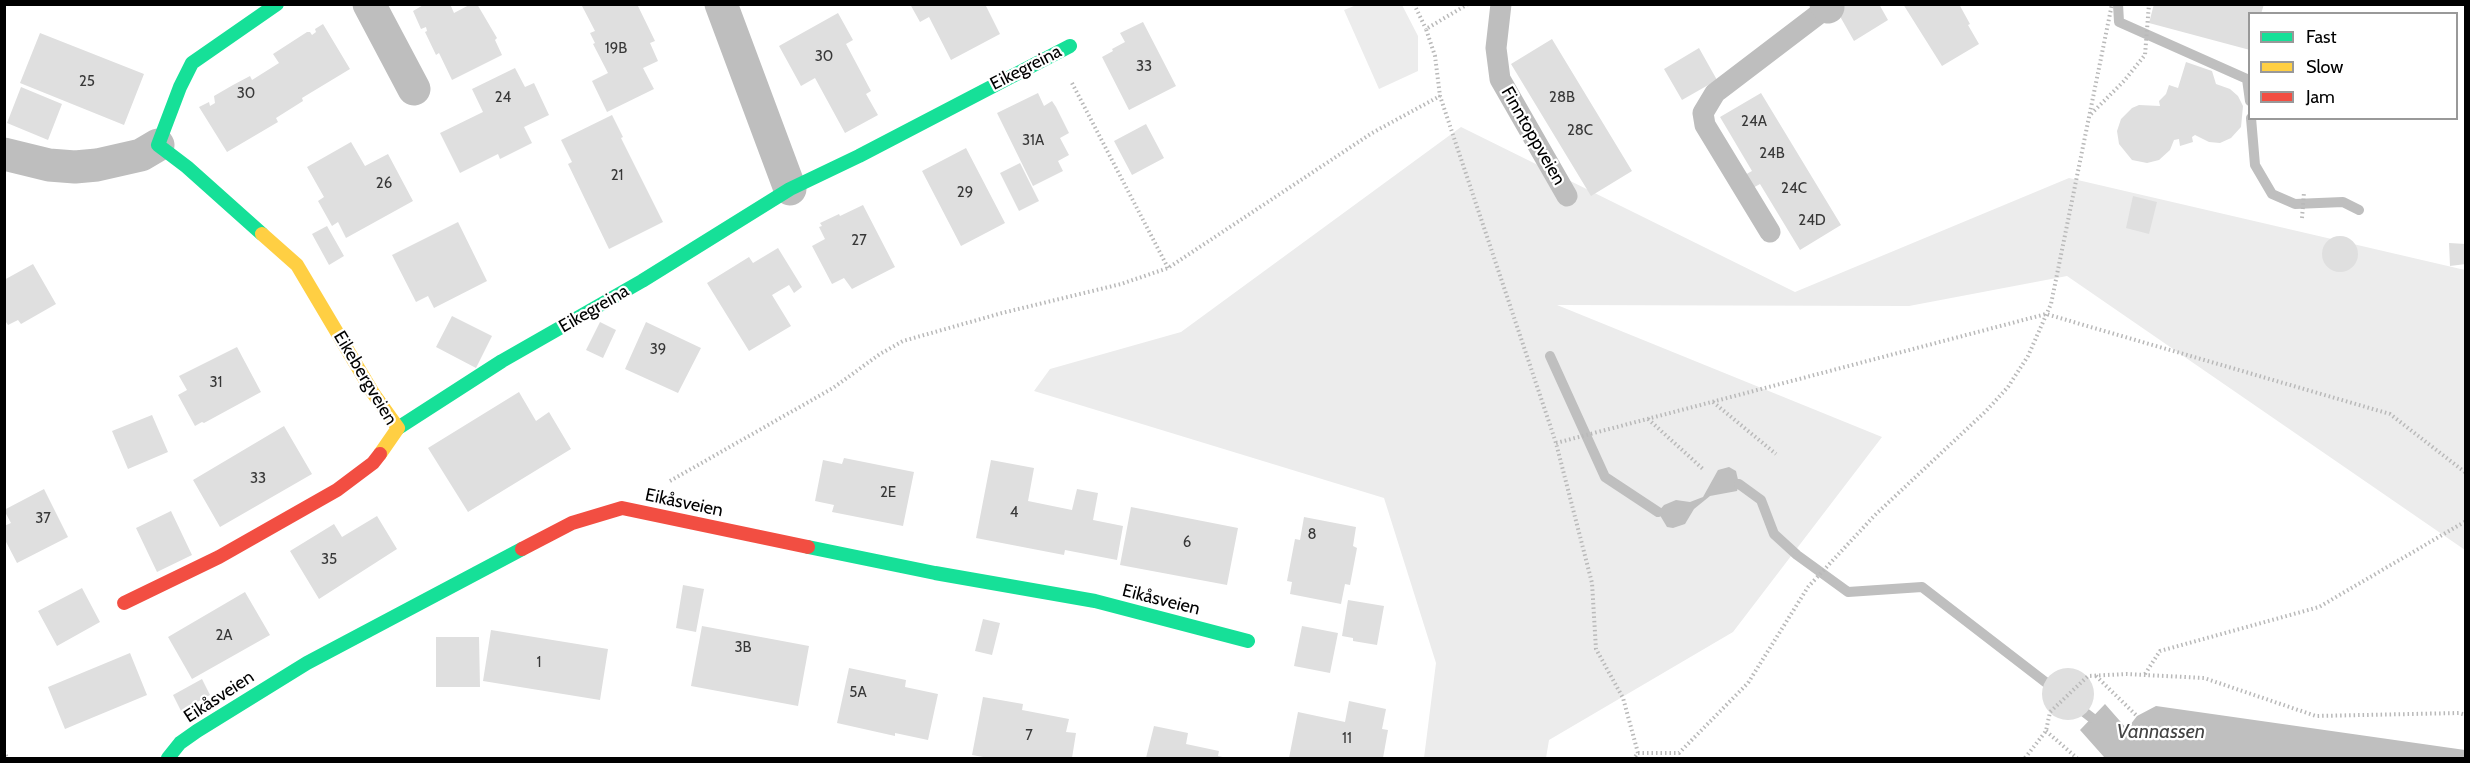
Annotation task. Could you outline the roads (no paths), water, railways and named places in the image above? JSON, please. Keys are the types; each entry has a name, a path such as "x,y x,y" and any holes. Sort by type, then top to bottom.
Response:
{"street":[{"path":"4,154 49,165 75,167 97,165 141,155 158,145 180,87 192,63 277,4"},
{"path":"369,4 414,90"},
{"path":"721,4 790,189"},
{"name":"Eikegreina","path":"398,428 502,361 633,287 790,189 869,151 1070,46"},
{"name":"Eikebergveien","path":"124,603 219,557 338,490 373,463 398,428 373,393 297,265 187,167 158,145"},
{"name":"Eikåsveien","path":"168,759 180,743 197,731 307,663 572,523 622,508 934,573 1095,601 1248,641"}],"lane":[{"name":"Finntoppveien","path":"1501,4 1496,48 1500,79 1567,196"},
{"path":"1770,232 1705,125 1703,113 1715,93 1827,6"}],"water":[{"path":"1729,467 1736,471 1739,484 1737,491 1710,496 1694,509 1685,524 1673,528 1667,527 1658,512 1664,505 1676,500 1690,502 1703,497 1718,470"},
{"name":"Vannassen","path":"2105,704 2127,729 2137,716 2156,706 2465,750 2465,758 2102,758 2104,757 2080,730"}],"waterway":[{"path":"2118,4 2119,22 2247,79 2248,86"},
{"path":"2251,120 2255,165 2272,194 2295,204 2343,202 2359,210"},
{"path":"1550,356 1605,477 1658,512"},
{"path":"1739,484 1761,500 1774,534 1797,555 1848,592 1922,587 2092,718"}]}
